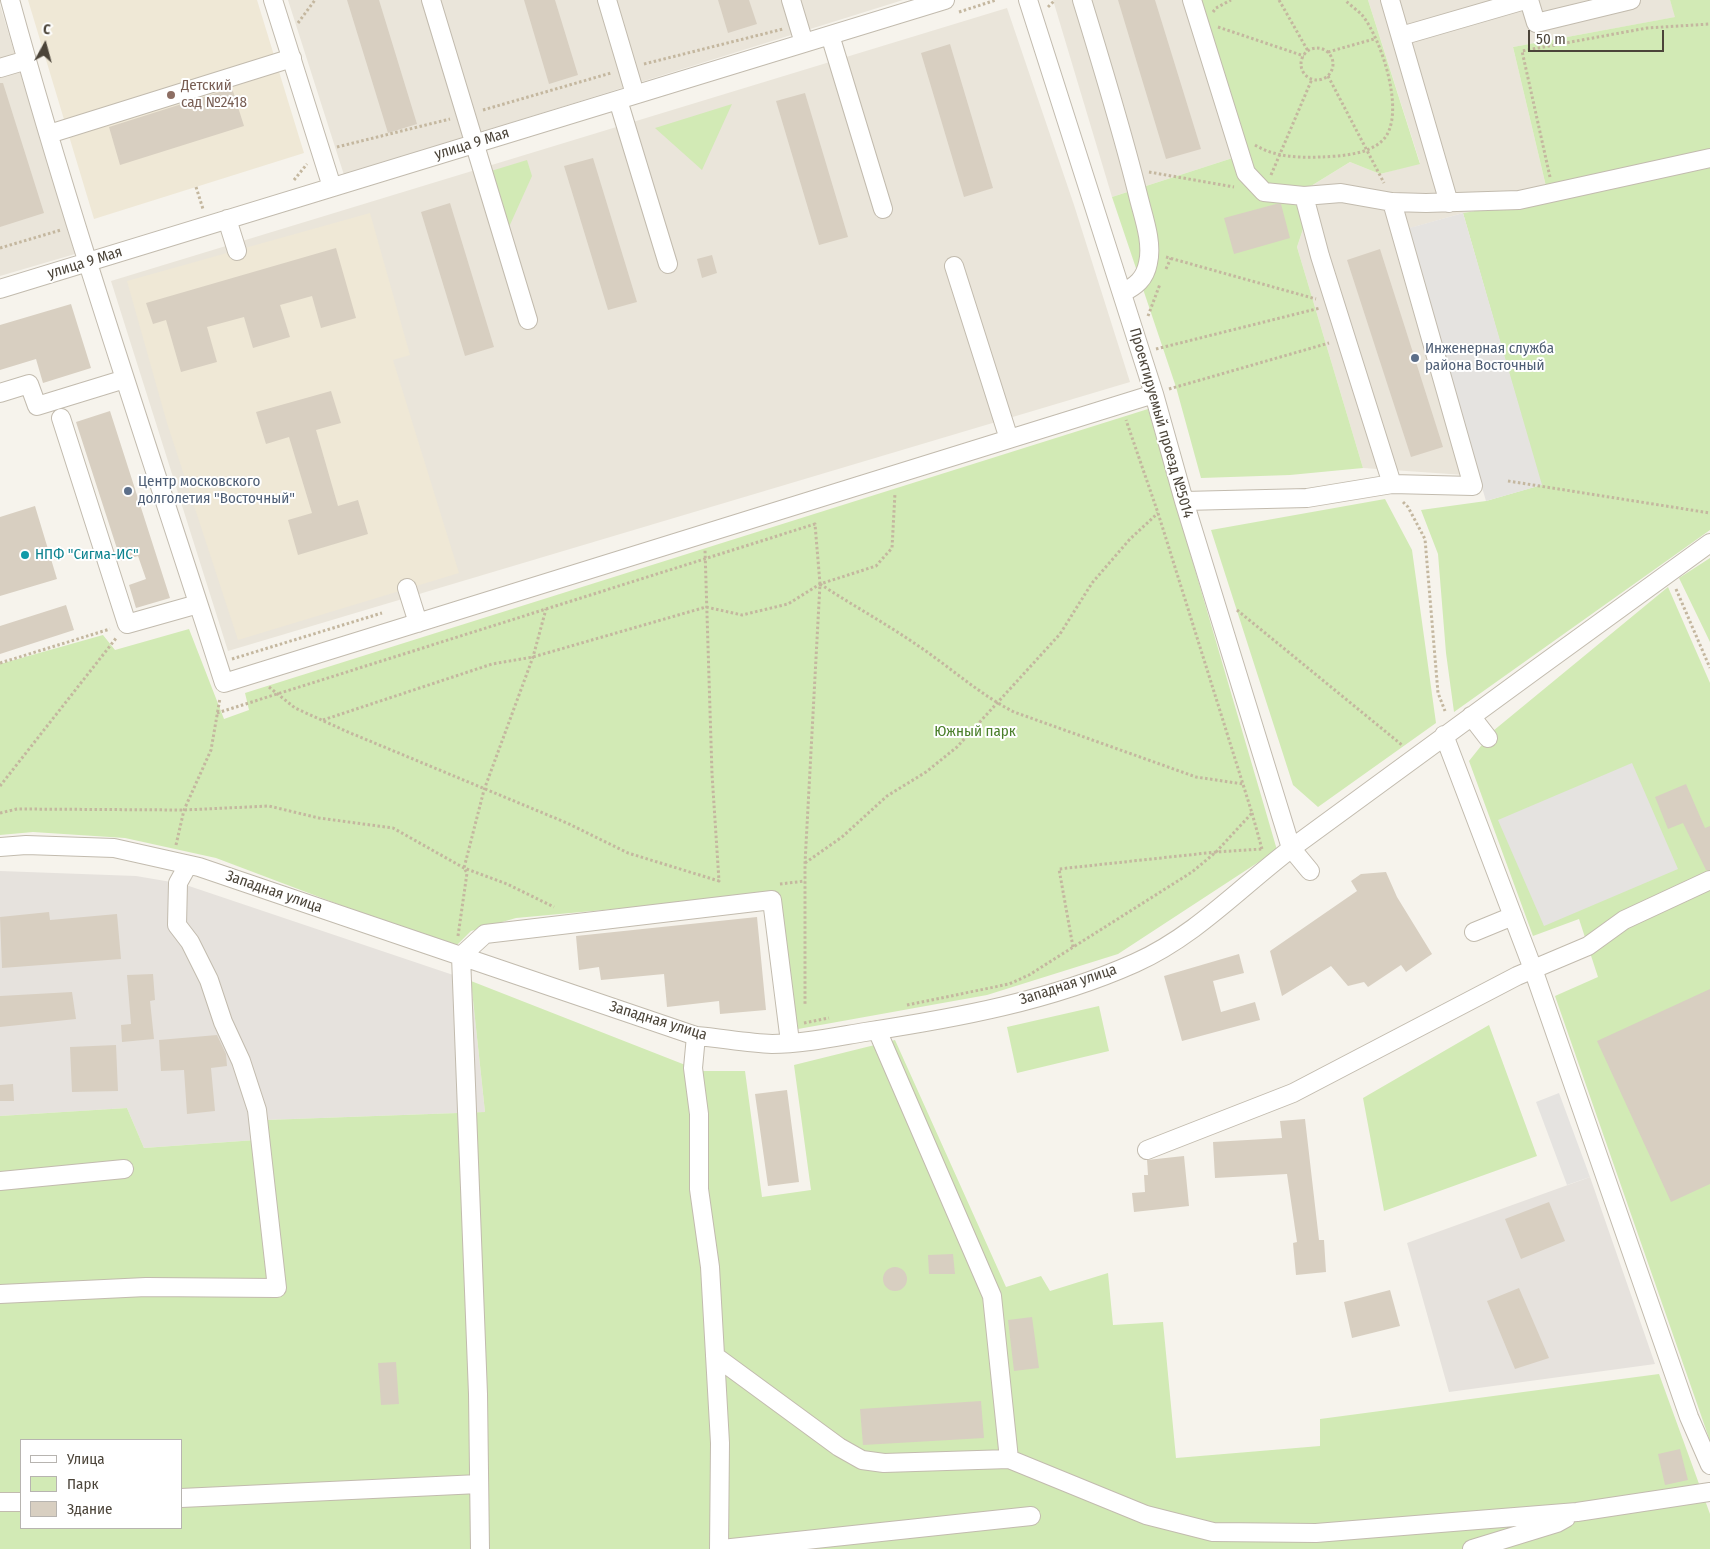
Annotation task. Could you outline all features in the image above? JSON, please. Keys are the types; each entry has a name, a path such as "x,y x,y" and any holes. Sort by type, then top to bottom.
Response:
{"street":[{"path":"10,0 49,134 125,379 224,683 1009,439 1159,388"},
{"path":"273,0 292,58 304,124 332,187"},
{"path":"431,0 528,320"},
{"path":"608,0 635,94"},
{"path":"791,0 804,43"},
{"name":"улица 9 Мая","path":"0,289 945,0"},
{"name":"Проектируемый проезд №5014","path":"1028,0 1122,294 1159,388 1184,501 1291,848"},
{"path":"1082,0 1133,170 1147,232 1149,261 1144,276 1135,287 1122,294"},
{"path":"1192,0 1246,173 1264,192 1304,196 1341,193 1392,202 1449,203 1519,200 1710,158"},
{"path":"1390,0 1449,203"},
{"path":"1401,36 1527,0 1536,23 1631,0"},
{"path":"830,35 883,209"},
{"path":"49,134 292,58"},
{"path":"0,68 27,60"},
{"path":"618,100 668,264"},
{"path":"1304,196 1388,485"},
{"path":"1184,501 1307,498 1388,485 1473,486 1392,202"},
{"path":"227,219 237,251"},
{"path":"954,266 1009,439"},
{"path":"0,393 29,384 37,406 125,379"},
{"path":"61,418 127,624 198,604"},
{"name":"Западная улица","path":"0,847 26,845 114,848 181,863 696,1036 773,1044 877,1030 974,1013 1045,994 1137,962 1196,927 1291,848 1710,543"},
{"path":"408,588 418,623"},
{"path":"1470,716 1488,738"},
{"path":"1444,735 1533,969 1617,1234 1688,1417 1710,1465"},
{"path":"1291,848 1310,871"},
{"path":"0,1294 146,1287 277,1288 257,1110 241,1061 223,1022 209,980 190,942 178,925 178,883 181,863"},
{"path":"1147,1150 1293,1093 1533,969 1588,946 1624,920 1710,880"},
{"path":"480,1549 480,1484 458,955 485,934 772,900 790,1042"},
{"path":"1474,932 1513,916"},
{"path":"877,1030 992,1296 1009,1459"},
{"path":"696,1036 693,1068 699,1114 699,1189 710,1267 720,1443 721,1549 1031,1516"},
{"path":"0,1181 124,1169"},
{"path":"715,1356 839,1447 862,1460 884,1463 1009,1459 1146,1515 1213,1532 1316,1533 1578,1512 1710,1492"},
{"path":"182,1498 480,1484"},
{"path":"0,1502 20,1502"},
{"path":"1472,1549 1557,1523 1578,1512"}],"path":[{"path":"286,40 315,0"},
{"path":"1280,0 1308,51"},
{"path":"1250,141 1264,150 1281,155 1306,158 1338,156 1366,149 1382,140 1390,128 1393,112 1386,70 1381,52 1362,16 1345,0"},
{"path":"1553,193 1522,52 1647,28 1710,24"},
{"path":"332,149 466,115 628,68 798,25"},
{"path":"1215,26 1304,56"},
{"path":"1328,52 1374,39"},
{"path":"1319,48 1328,52 1333,60 1333,68 1328,76 1320,80 1312,79 1305,74 1302,62 1308,51 1319,48"},
{"path":"1328,76 1392,202"},
{"path":"1264,192 1312,79"},
{"path":"286,182 296,180 309,160"},
{"path":"1133,170 1236,187"},
{"path":"196,187 203,209 212,206"},
{"path":"0,248 78,225"},
{"path":"1148,252 1335,304"},
{"path":"1146,320 1171,258"},
{"path":"1155,350 1335,304"},
{"path":"1159,388 1167,390 1346,338"},
{"path":"1152,342 1157,358"},
{"path":"1125,416 1158,513 1262,849"},
{"path":"1508,481 1710,513"},
{"path":"1388,485 1408,507 1425,539 1438,693 1445,711"},
{"path":"322,721 492,664 533,657 706,607 742,616 788,604 820,584 876,566 892,548 895,490"},
{"path":"805,864 842,837 887,796 926,772 957,747 1060,634 1092,583 1130,539 1158,513"},
{"path":"217,713 815,524 820,584 805,864 805,1012"},
{"path":"252,674 295,708 322,721 567,823 628,853 719,881 706,607 705,533"},
{"path":"1668,573 1710,668"},
{"path":"820,584 917,645 997,704 1014,712 1196,777 1243,784"},
{"path":"1234,608 1407,749"},
{"path":"458,955 466,873 464,868 484,790 533,657 546,609"},
{"path":"0,663 127,624"},
{"path":"0,786 127,624"},
{"path":"181,863 184,810 210,750 224,683"},
{"path":"0,813 17,809 184,810 269,806 319,818 393,828 464,868 507,884 563,911"},
{"path":"900,1007 1008,984 1029,975 1192,872 1216,852 1252,812"},
{"path":"1073,947 1059,869 1216,852 1291,848"},
{"path":"776,884 805,881"},
{"path":"790,1042 805,1022 833,1018"}],"shaded area":[{"name":"Детский сад №2418","path":"28,0 257,0 304,153 94,219"},
{"path":"288,0 903,0 344,175"},
{"path":"1053,0 1198,0 1245,154 1112,197"},
{"path":"1368,0 1670,0 1676,17 1513,47 1549,199 1463,213 1407,229 1479,476 1363,468 1297,247 1303,229 1298,194 1350,162 1380,174 1420,163"},
{"path":"0,5 75,254 0,276"},
{"path":"1007,8 1074,205 1130,382 228,651 111,281"},
{"path":"370,213 410,355 393,360 459,573 238,640 167,423 127,281"},
{"path":"1463,213 1542,485 1486,501 1406,229"},
{"path":"1632,763 1678,869 1544,926 1498,820"},
{"path":"0,871 136,876 183,884 471,981 485,1112 266,1120 270,1139 144,1148 127,1108 0,1116"},
{"path":"1559,1093 1590,1177 1567,1185 1536,1102"},
{"path":"1590,1177 1655,1364 1449,1392 1407,1243"}],"green space":[{"path":"1198,0 1368,0 1420,164 1380,174 1350,162 1298,194 1303,229 1297,247 1363,468 1290,475 1201,478 1176,387 1112,197 1245,154"},
{"path":"1670,0 1710,0 1710,530 1454,712 1446,653 1438,554 1421,510 1486,501 1541,485 1463,213 1549,199 1513,47 1675,17"},
{"path":"732,104 702,170 655,128"},
{"path":"527,160 532,176 509,227 491,171"},
{"name":"Южный парк","path":"1148,409 1277,850 1118,954 987,995 798,1029 779,894 516,918 471,931 454,948 216,858 125,838 33,832 0,835 0,664 103,635 115,650 189,629 224,719 249,710 245,693"},
{"path":"1385,499 1412,550 1436,723 1318,807 1293,785 1211,530"},
{"path":"1710,558 1710,642 1679,578"},
{"path":"1668,587 1710,683 1710,1441 1555,996 1598,977 1579,919 1533,936 1469,761 1493,731"},
{"path":"471,981 693,1068 703,1071 745,1071 762,1197 811,1190 794,1065 895,1040 1006,1287 1041,1276 1050,1291 1108,1273 1113,1325 1163,1322 1176,1458 1320,1446 1320,1419 1659,1374 1710,1514 1710,1549 0,1549 0,1116 127,1108 144,1148 270,1139 266,1120 485,1112"},
{"path":"1099,1006 1109,1051 1017,1073 1007,1027"},
{"path":"1489,1025 1537,1156 1384,1211 1363,1098"}],"building":[{"path":"347,0 379,0 417,124 388,133"},
{"path":"524,0 555,0 578,75 549,84"},
{"path":"718,0 749,0 757,24 728,33"},
{"path":"1118,0 1155,0 1201,149 1166,159"},
{"path":"950,44 993,188 964,197 921,53"},
{"path":"0,83 3,83 44,213 0,227"},
{"path":"232,88 244,126 120,165 109,127"},
{"path":"805,93 848,237 819,245 776,101"},
{"path":"593,158 637,302 608,310 564,166"},
{"path":"450,203 494,347 465,356 421,212"},
{"path":"1281,204 1290,238 1234,254 1224,218"},
{"path":"336,248 356,318 321,328 312,296 280,305 290,337 253,348 244,317 207,327 217,362 181,372 166,320 153,324 146,303"},
{"path":"1380,249 1443,447 1411,457 1347,260"},
{"path":"712,255 717,273 702,278 697,259"},
{"path":"71,304 91,368 43,383 36,359 0,370 0,325"},
{"path":"331,391 341,423 316,430 338,506 358,500 368,534 298,555 288,520 312,513 289,437 266,444 256,412"},
{"path":"110,411 170,598 136,608 129,585 146,579 138,556 121,561 76,422"},
{"name":"НПФ \"Сигма-ИС\"","path":"35,506 57,579 0,596 0,517"},
{"path":"66,605 74,630 0,654 0,626"},
{"path":"1686,784 1705,828 1710,826 1710,870 1706,870 1683,823 1668,829 1655,797"},
{"path":"1386,872 1397,897 1432,954 1406,972 1401,965 1368,987 1364,982 1348,986 1331,966 1282,996 1270,951 1357,891 1351,881 1361,874"},
{"path":"49,912 50,920 117,914 121,959 2,968 0,917"},
{"path":"757,917 766,1010 720,1014 719,1001 667,1007 664,974 601,980 599,967 579,970 576,936"},
{"path":"1239,954 1244,973 1213,981 1221,1012 1255,1002 1260,1020 1182,1041 1164,976"},
{"path":"153,974 155,1000 150,1001 154,1039 122,1042 121,1025 131,1024 127,975"},
{"path":"1710,989 1710,1184 1671,1202 1597,1041"},
{"path":"72,992 76,1019 0,1027 0,996"},
{"path":"217,1035 226,1054 227,1066 211,1068 215,1111 187,1114 184,1070 161,1071 159,1040"},
{"path":"116,1045 118,1091 72,1092 70,1047"},
{"path":"13,1084 14,1101 0,1101 0,1085"},
{"path":"787,1090 799,1182 768,1186 755,1094"},
{"path":"1305,1119 1319,1240 1324,1240 1326,1272 1296,1275 1293,1243 1297,1242 1287,1174 1215,1178 1213,1142 1282,1138 1280,1121"},
{"path":"1184,1156 1189,1206 1134,1212 1132,1193 1145,1192 1144,1175 1148,1175 1147,1160"},
{"path":"1549,1202 1565,1241 1521,1259 1505,1219"},
{"path":"953,1254 955,1274 929,1274 928,1255"},
{"path":"895,1267 903,1271 907,1279 903,1287 895,1291 887,1287 883,1279 887,1271"},
{"path":"1519,1288 1549,1358 1515,1369 1487,1301"},
{"path":"1390,1290 1400,1326 1352,1338 1344,1302"},
{"path":"1032,1317 1039,1368 1014,1371 1008,1320"},
{"path":"396,1362 399,1404 381,1405 378,1363"},
{"path":"981,1401 984,1438 863,1445 860,1409"},
{"path":"1680,1449 1688,1480 1665,1485 1658,1454"}],"place":[{"name":"Детский сад №2418","path":"171,95"},
{"name":"Инженерная служба района Восточный","path":"1415,358"},
{"name":"Центр московского долголетия \"Восточный\"","path":"128,491"},
{"name":"НПФ \"Сигма-ИС\"","path":"25,555"}]}
